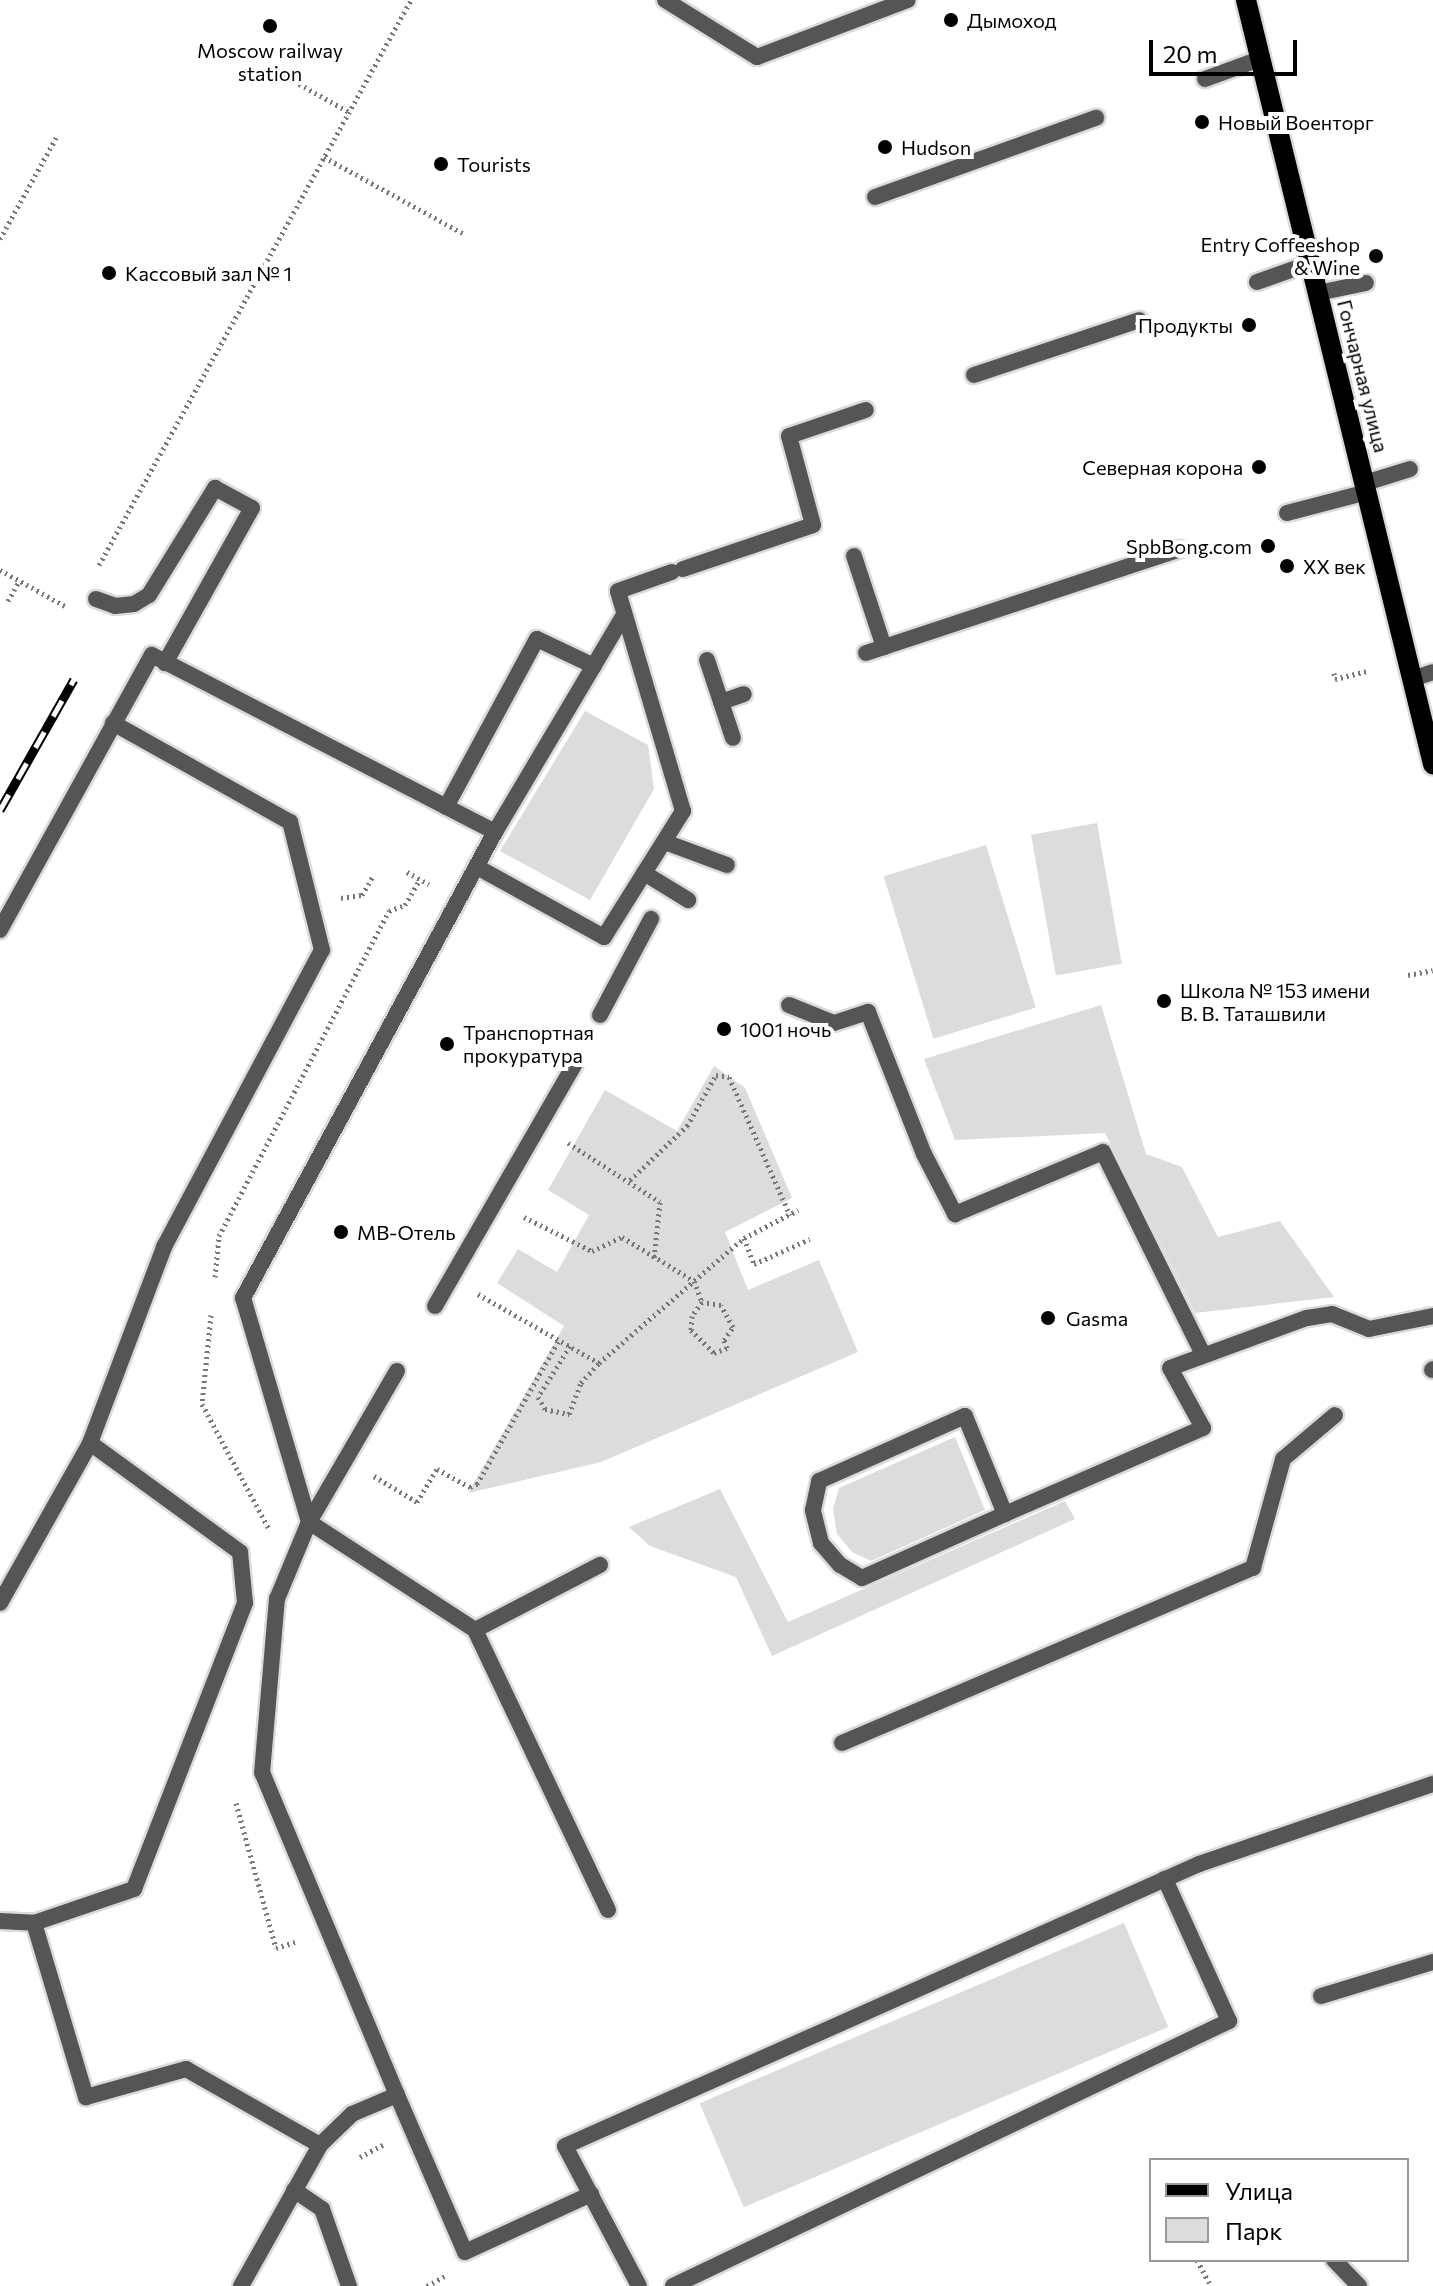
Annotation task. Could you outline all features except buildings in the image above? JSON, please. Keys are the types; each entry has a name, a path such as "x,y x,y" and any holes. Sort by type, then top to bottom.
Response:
{"main road":[{"name":"Гончарная улица","path":"1246,0 1433,764"}],"lane":[{"path":"665,0 757,57 908,0"},
{"path":"1205,79 1260,59"},
{"path":"875,197 1096,118"},
{"path":"1257,282 1311,263"},
{"path":"1318,293 1366,283"},
{"path":"974,375 1139,320"},
{"path":"477,867 604,937 683,811 618,591 813,525 789,436 866,410"},
{"path":"1287,513 1366,488 1410,469"},
{"path":"96,599 115,606 134,604 149,595 215,488 252,508 165,663"},
{"path":"866,653 1180,549"},
{"path":"854,556 884,647"},
{"path":"608,1910 475,1630 309,1522 243,1298 495,832 623,616"},
{"path":"446,807 537,639 594,666"},
{"path":"0,930 152,655 495,832"},
{"path":"707,660 733,738"},
{"path":"1412,679 1433,672"},
{"path":"721,702 744,694"},
{"path":"0,1603 90,1443 164,1247 322,950 290,822 113,723"},
{"path":"665,842 727,865"},
{"path":"644,873 688,900"},
{"path":"600,1015 651,919"},
{"path":"789,1005 834,1023 868,1012 924,1154 955,1214 1103,1152 1203,1354"},
{"path":"435,1306 575,1064"},
{"path":"1005,1514 965,1416 819,1481 813,1510 821,1543 840,1565 862,1578 1203,1428 1170,1368 1307,1318 1332,1314 1369,1329 1433,1316"},
{"path":"397,1371 309,1522 277,1599 262,1773 465,2252 591,2194"},
{"path":"842,1743 1253,1568 1283,1459 1335,1415"},
{"path":"0,1921 34,1923 134,1889 245,1603 240,1552 90,1443"},
{"path":"475,1630 600,1565"},
{"path":"639,2286 565,2146 1165,1879 1433,1784"},
{"path":"673,2286 1229,2021 1165,1879"},
{"path":"34,1923 86,2097 186,2069 320,2145"},
{"path":"1321,1996 1433,1962"},
{"path":"240,2284 320,2145 352,2114 397,2095"},
{"path":"294,2190 322,2209 349,2286"},
{"path":"1336,2262 1359,2286"}],"path":[{"path":"97,570 411,0"},
{"path":"273,69 349,112"},
{"path":"0,239 57,136"},
{"path":"324,157 462,233"},
{"path":"8,601 19,581"},
{"path":"1334,673 1335,679 1367,671"},
{"path":"1408,975 1433,970"},
{"path":"630,1180 687,1126 716,1075 729,1077 790,1215"},
{"path":"539,1126 630,1180 660,1202 654,1259"},
{"path":"495,1201 573,1245 592,1251 622,1237 694,1281 702,1302"},
{"path":"570,1346 538,1397 545,1409 569,1414 581,1383 599,1363 744,1238 798,1210"},
{"path":"744,1238 754,1264 810,1239"},
{"path":"451,1278 599,1363"},
{"path":"702,1302 721,1305 733,1327 724,1340 727,1348 714,1353 691,1330 692,1316 702,1302"},
{"path":"346,1459 417,1502 437,1469 470,1487 477,1484 559,1340"},
{"path":"1198,2262 1211,2286"}],"green space":[{"path":"585,711 648,745 654,789 590,900 500,851"},
{"path":"1097,823 1122,964 1056,975 1031,835"},
{"path":"986,845 1036,1008 933,1039 884,876"},
{"path":"1101,1005 1146,1154 1182,1167 1218,1237 1280,1221 1334,1297 1195,1313 1105,1133 955,1140 924,1059"},
{"path":"714,1066 745,1088 792,1198 725,1232 748,1290 819,1260 858,1352 601,1462 468,1493 564,1326 497,1283 518,1249 557,1272 589,1215 548,1190 605,1090 677,1131"},
{"path":"955,1437 985,1510 871,1561 852,1552 837,1534 833,1509 839,1488"},
{"path":"720,1489 788,1622 1065,1501 1075,1519 772,1656 736,1577 650,1546 629,1527"},
{"path":"1124,1923 1168,2027 744,2207 700,2103"}],"railway":[{"path":"0,810 74,679"}],"place":[{"name":"Дымоход","path":"951,20"},
{"name":"Moscow railway station","path":"270,26"},
{"name":"Новый Военторг","path":"1202,122"},
{"name":"Hudson","path":"885,147"},
{"name":"Tourists","path":"441,164"},
{"name":"Entry Coffeeshop & Wine","path":"1376,256"},
{"name":"Кассовый зал № 1","path":"109,273"},
{"name":"Продукты","path":"1249,325"},
{"name":"Северная корона","path":"1259,467"},
{"name":"SpbBong.com","path":"1268,546"},
{"name":"XX век","path":"1287,566"},
{"name":"Школа № 153 имени В. В. Таташвили","path":"1164,1001"},
{"name":"1001 ночь","path":"724,1029"},
{"name":"Транспортная прокуратура","path":"447,1044"},
{"name":"МВ-Отель","path":"341,1232"},
{"name":"Gasma","path":"1048,1318"}]}
